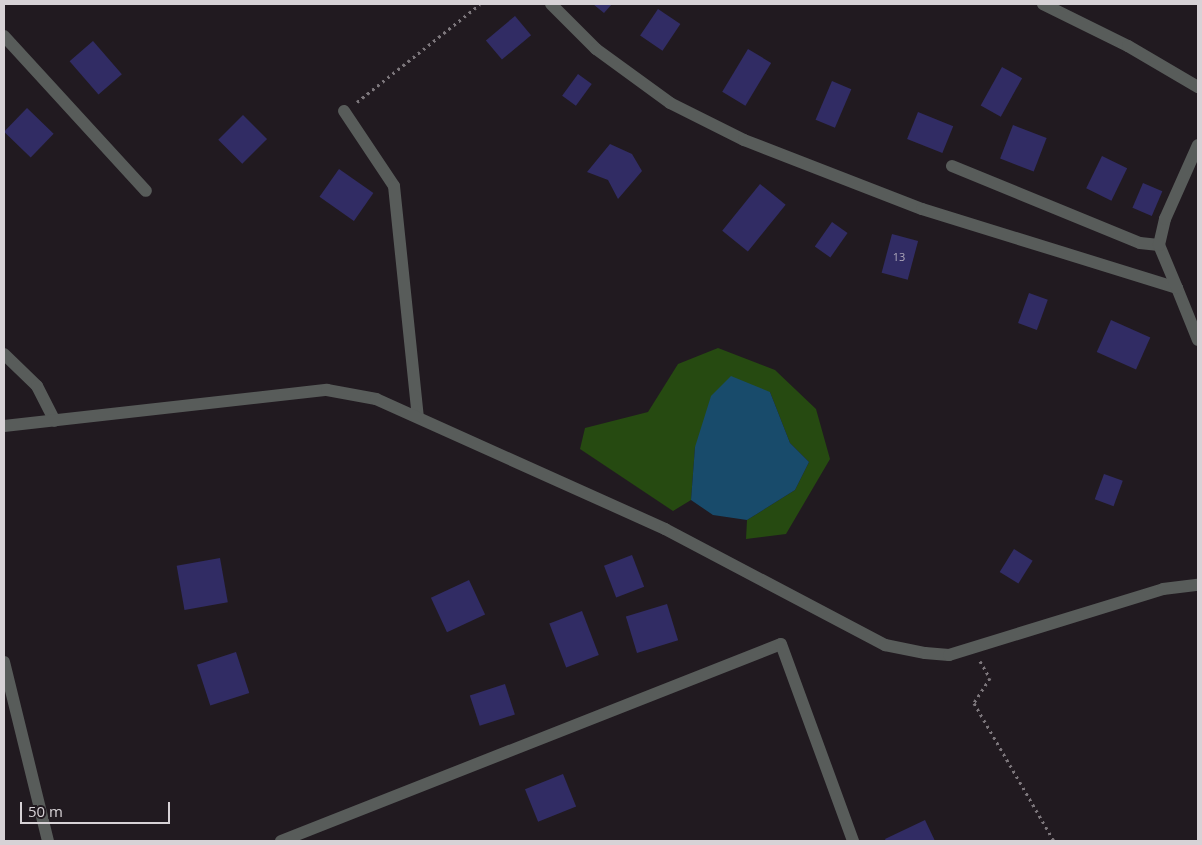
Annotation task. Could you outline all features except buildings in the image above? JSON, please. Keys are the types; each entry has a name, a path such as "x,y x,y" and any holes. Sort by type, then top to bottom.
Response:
{"street":[{"path":"550,4 596,49 670,103 744,140 922,209 1177,288"},
{"path":"1043,4 1128,46 1198,88"},
{"path":"4,36 146,191"},
{"path":"344,111 394,186 418,417"},
{"path":"1198,145 1165,219 1159,244 1198,340"},
{"path":"952,166 1140,243 1159,244"},
{"path":"4,354 37,386 56,420"},
{"path":"4,426 327,390 376,399 665,529 885,645 950,655 1163,589 1198,585"},
{"path":"282,841 781,644 854,841"},
{"path":"4,662 48,841"}],"path":[{"path":"344,111 480,4"},
{"path":"972,649 990,678 974,703 1054,841"}],"green space":[{"path":"718,348 775,370 816,409 830,459 786,534 746,539 747,520 795,490 809,462 790,443 770,392 695,447 691,500 673,511 580,449 585,428 648,412 678,364"}],"water":[{"path":"731,376 770,392 790,443 809,462 795,490 747,520 713,515 691,500 695,447 711,396"}]}
